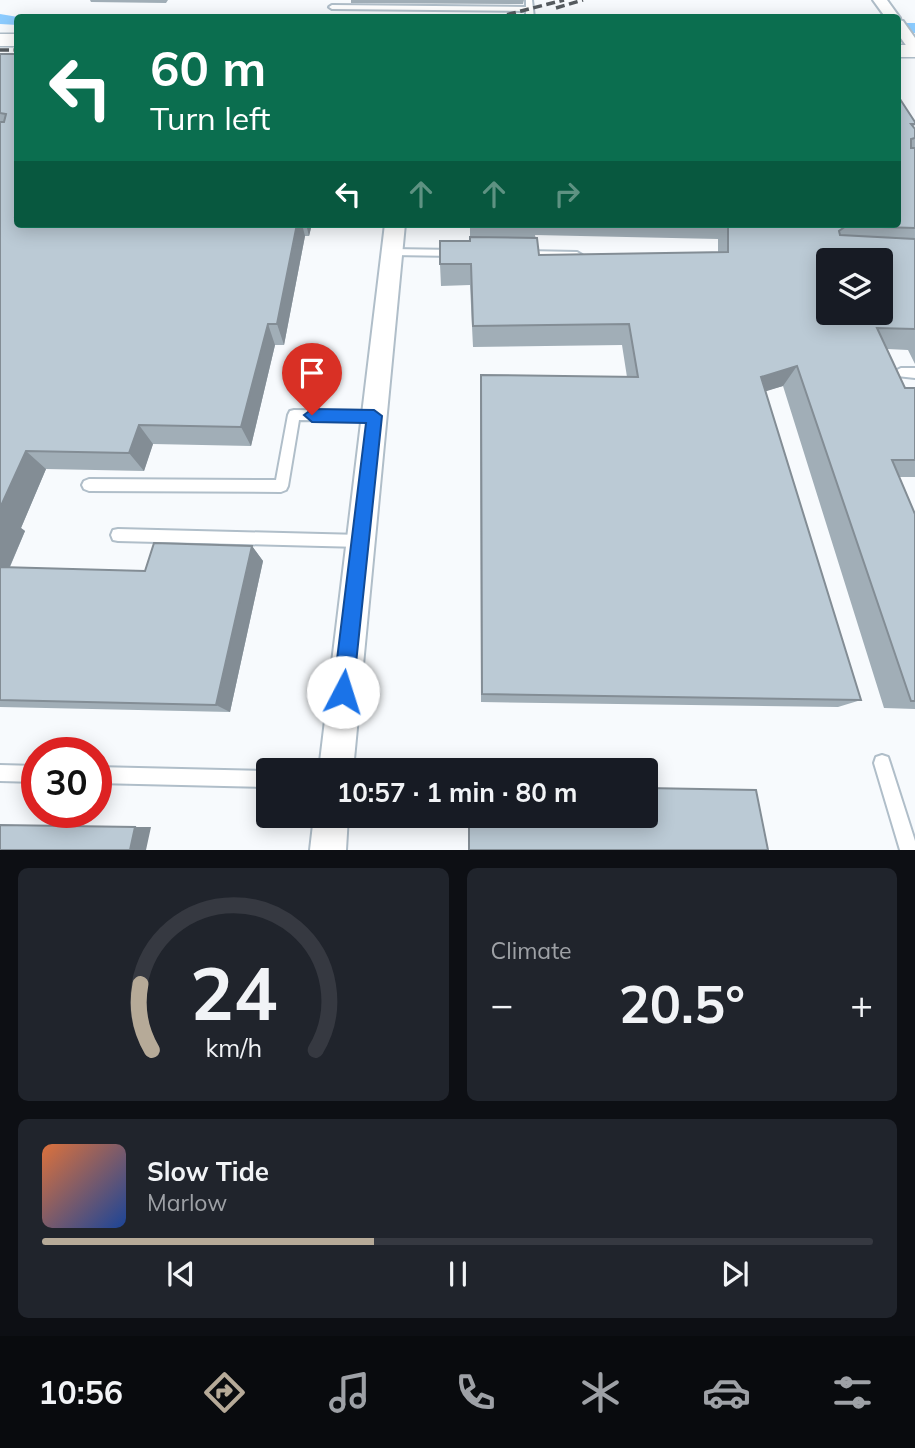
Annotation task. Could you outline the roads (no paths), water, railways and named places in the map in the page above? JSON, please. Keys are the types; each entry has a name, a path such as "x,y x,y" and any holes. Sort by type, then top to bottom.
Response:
{"street":[{"path":"337,758 395,228"},
{"path":"328,849 330,828"}],"lane":[{"path":"333,5 428,4 530,9"},
{"path":"392,252 467,254"},
{"path":"508,254 589,255"},
{"path":"901,373 915,373"},
{"path":"89,485 281,486 294,415 374,416"},
{"path":"118,535 361,541"},
{"path":"882,763 909,849"},
{"path":"0,773 21,774"},
{"path":"112,775 256,779"}],"waterway":[{"path":"0,19 14,20"},
{"path":"901,28 915,28"}],"railway":[{"path":"510,14 564,0"},
{"path":"556,8 583,0"},
{"path":"0,50 14,50"}]}
